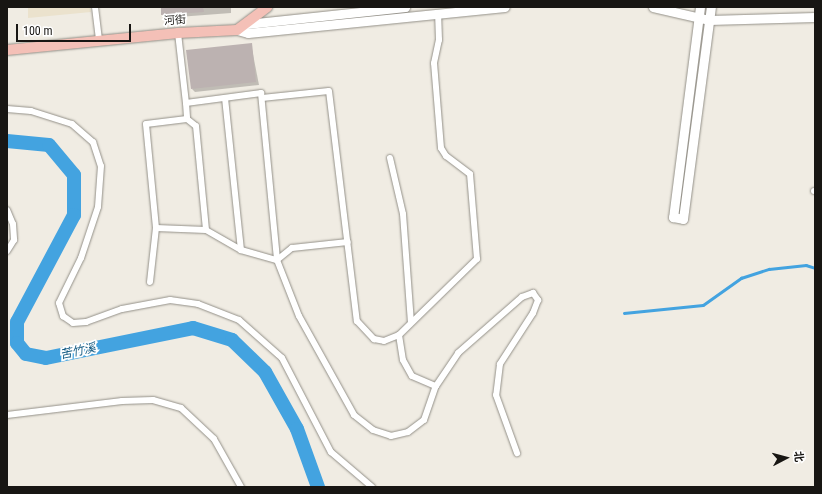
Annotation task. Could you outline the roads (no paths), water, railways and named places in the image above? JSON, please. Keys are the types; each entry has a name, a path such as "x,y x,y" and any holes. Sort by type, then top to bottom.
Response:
{"highway":[{"name":"河街","path":"7,50 178,33 237,30 247,24 267,7"}],"main road":[{"path":"247,24 405,7"},
{"path":"237,30 248,33 505,7"},
{"path":"653,7 709,20 815,17"},
{"path":"700,7 673,218 683,219 711,7"}],"street":[{"path":"95,7 99,41"},
{"path":"262,98 329,91 348,242 356,321 374,339 384,341 399,335 477,259 470,174 446,156 441,148 434,63 439,40 438,13"},
{"path":"178,33 187,119"},
{"path":"186,102 261,93 277,260 299,316 354,415 373,430 391,436 408,432 424,420 436,386 458,353 522,297 533,293 538,300 533,313 500,364 496,395 517,453"},
{"path":"225,98 241,250"},
{"path":"7,109 31,111 72,124 93,142 101,166 98,207 81,258 59,303 63,316 72,323 86,322 122,309 170,300 198,304 239,320 282,358 331,452 372,487"},
{"path":"150,282 156,228 146,124 187,119 196,126 206,230"},
{"path":"390,158 403,214 411,322"},
{"path":"7,210 13,224 14,240 7,251"},
{"path":"156,228 206,230 241,250 277,260"},
{"path":"277,260 292,248 348,242"},
{"path":"399,335 403,360 412,376 436,386"},
{"path":"7,414 122,401 153,400 180,408 214,439 240,487"}],"waterway":[{"name":"苦竹溪","path":"7,141 49,145 74,175 74,215 17,322 17,343 26,354 46,358 193,328 232,340 265,372 297,429 318,487"},
{"path":"624,313 703,305 741,278 769,269 806,265 815,268"}]}
